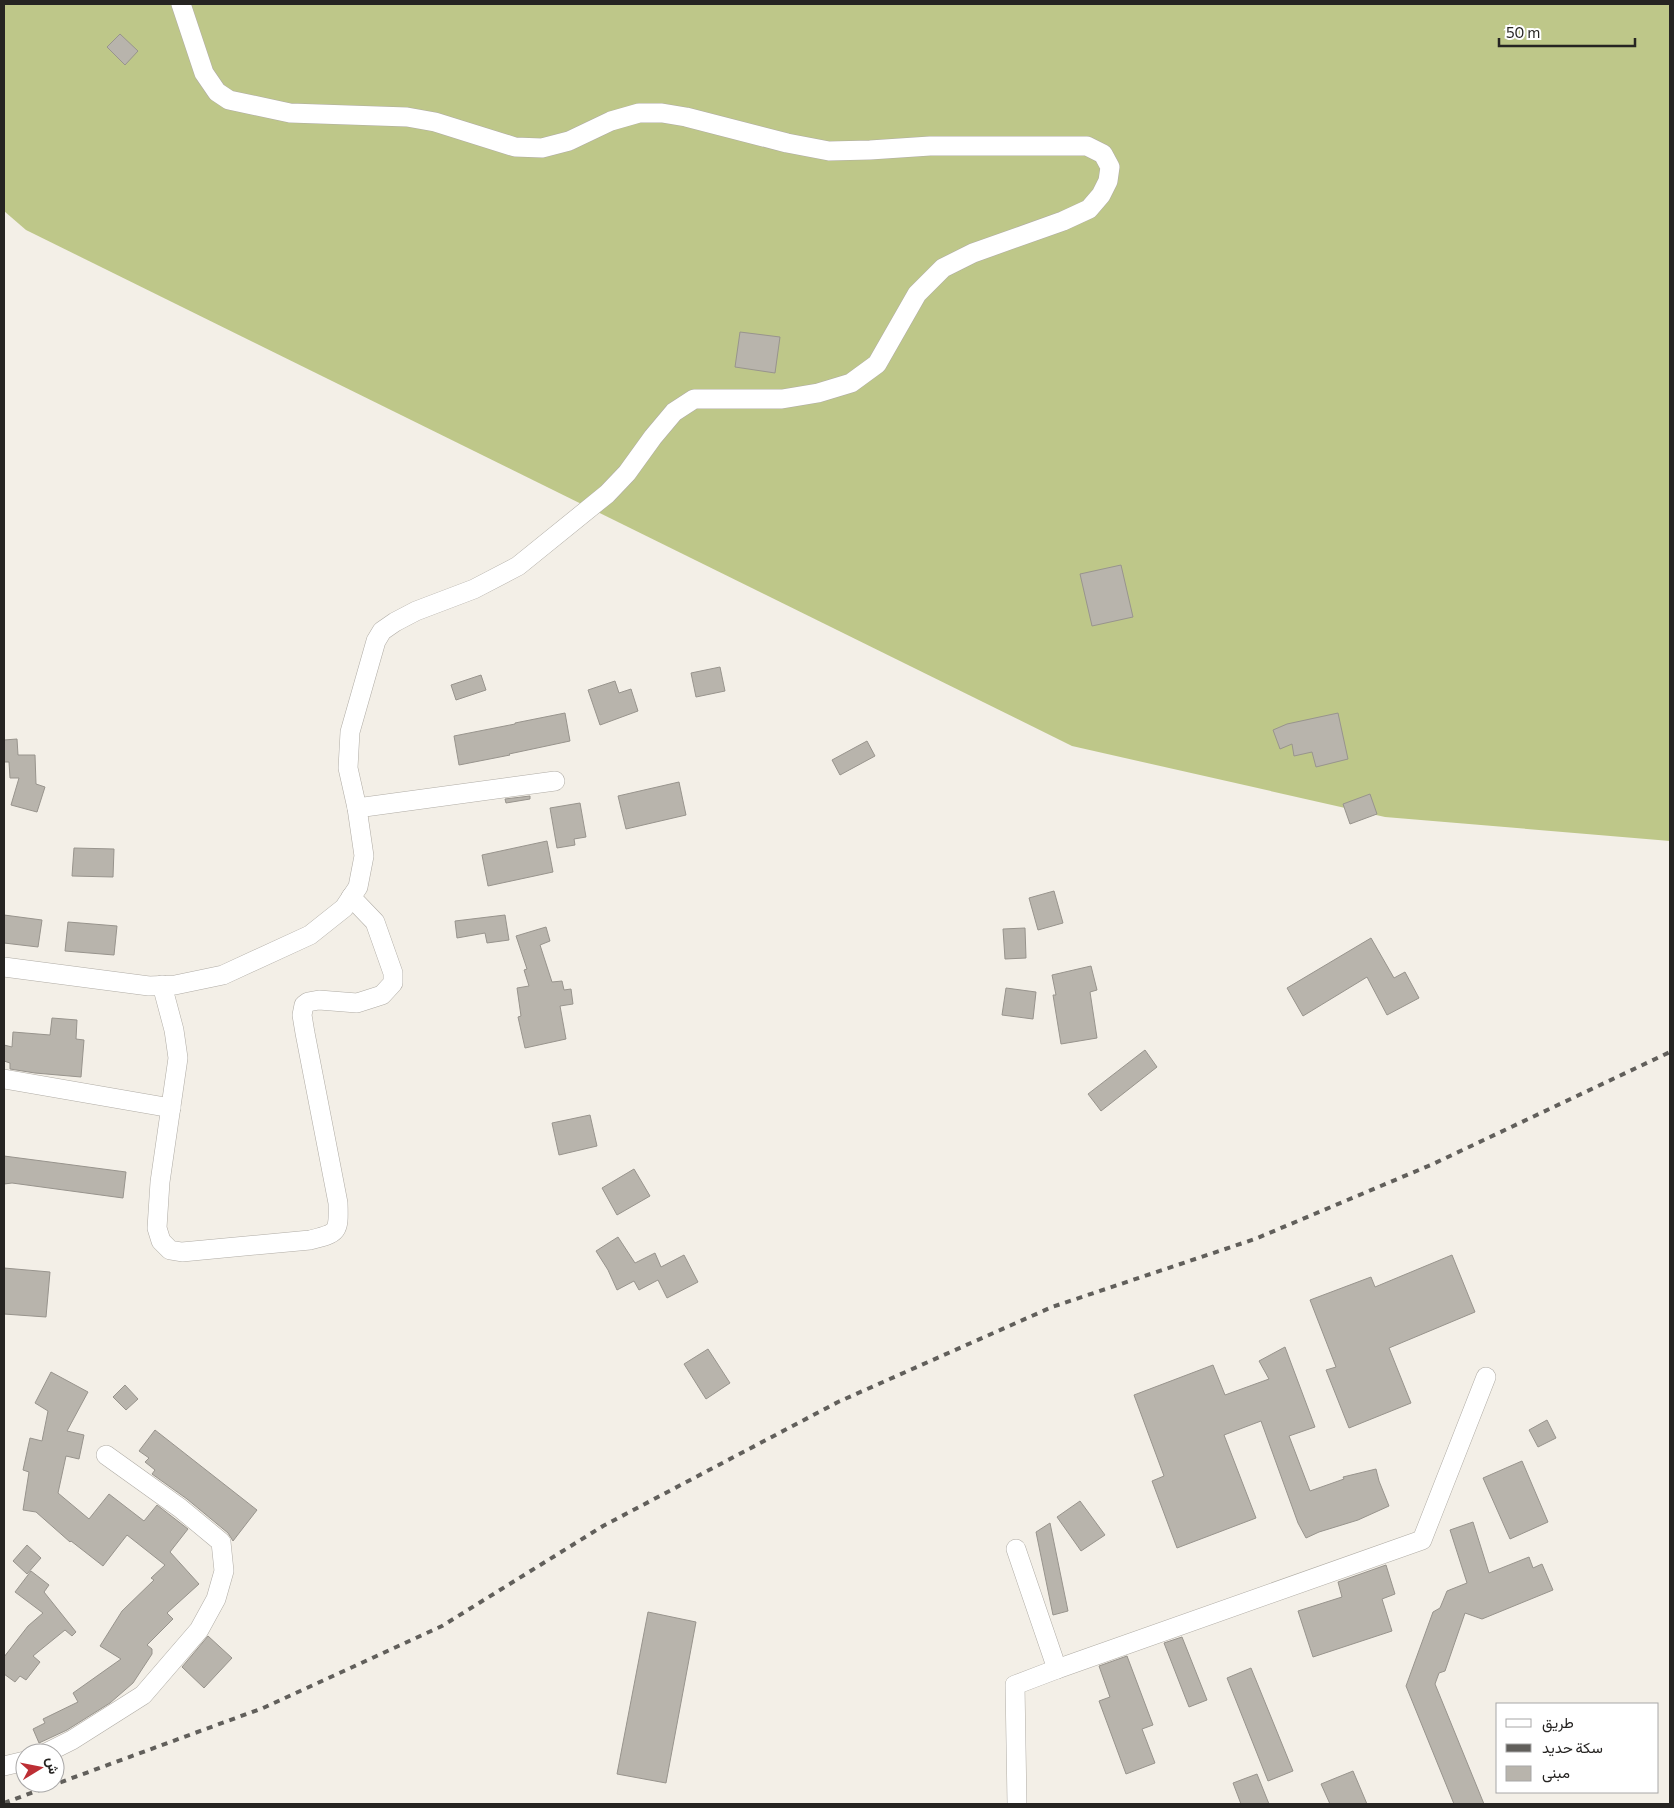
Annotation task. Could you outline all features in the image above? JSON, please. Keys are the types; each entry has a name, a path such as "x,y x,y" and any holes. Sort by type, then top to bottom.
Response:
{"street":[{"path":"4,967 149,986 175,985 223,975 310,935 344,908 358,887 364,856 357,808 348,768 350,732 376,641 382,631 416,611 474,589 518,566 607,494 627,473 674,412 694,399 782,399 818,393 851,383 877,364 917,294 942,268 973,253 1063,221 1088,209 1100,196 1108,181 1110,167 1103,154 1087,146 930,146 829,151 788,143 686,117 662,113 639,113 612,121 570,141 542,148 514,147 435,122 407,117 290,113 229,100 217,92 204,73 181,4"},
{"path":"357,808 556,781"},
{"path":"162,985 174,1030 178,1058 160,1182 157,1228 161,1241 170,1250 182,1252 310,1240 329,1236 334,1232 339,1223 338,1203 302,1015 304,1005 308,1002 319,1000 357,1003 382,995 393,983 393,973 375,922 351,897"},
{"path":"4,1079 171,1108"},
{"path":"1017,1804 1015,1685 1422,1540 1486,1377"},
{"path":"65,1744 143,1695 199,1630 216,1599 224,1571 221,1542 180,1508 106,1455"},
{"path":"1016,1549 1057,1669"}],"green space":[{"path":"4,4 1670,4 1670,841 1385,817 1072,746 26,230 4,211"}],"building":[{"path":"120,34 138,51 125,65 107,47"},
{"path":"740,332 780,337 775,373 735,367"},
{"path":"1121,565 1133,617 1092,626 1080,574"},
{"path":"720,667 725,691 696,697 691,673"},
{"path":"481,675 486,690 456,700 451,685"},
{"path":"615,681 619,693 631,689 638,711 600,725 588,690"},
{"path":"565,713 570,741 459,765 454,736"},
{"path":"1338,713 1348,759 1316,767 1312,752 1294,756 1292,744 1280,749 1273,730 1287,724"},
{"path":"17,739 18,755 35,755 36,784 45,787 37,812 11,805 19,778 10,778 9,762 4,762 4,740"},
{"path":"867,741 875,756 840,775 832,760"},
{"path":"679,782 686,815 626,829 618,796"},
{"path":"1370,794 1377,814 1350,824 1343,804"},
{"path":"530,796 530,799 506,803 505,799"},
{"path":"580,803 586,837 574,839 575,845 557,848 550,808"},
{"path":"547,841 553,872 488,886 482,855"},
{"path":"74,848 114,849 113,877 72,876"},
{"path":"1054,891 1063,923 1038,930 1029,898"},
{"path":"4,915 42,920 38,947 4,943"},
{"path":"505,915 509,940 487,943 485,933 457,938 455,921"},
{"path":"68,922 117,926 114,955 65,951"},
{"path":"546,927 550,941 540,945 552,982 562,981 564,990 571,989 573,1004 560,1006 566,1039 525,1048 518,1017 521,1016 517,988 529,986 524,970 527,969 516,936"},
{"path":"1025,928 1026,958 1005,959 1003,929"},
{"path":"1371,938 1394,978 1405,972 1419,998 1387,1015 1367,977 1303,1016 1287,988"},
{"path":"1091,966 1097,990 1090,992 1097,1038 1061,1044 1053,995 1056,995 1052,975"},
{"path":"1006,988 1036,992 1033,1019 1002,1015"},
{"path":"52,1018 77,1020 76,1039 84,1040 81,1077 10,1069 10,1063 4,1061 4,1045 12,1047 13,1032 50,1035"},
{"path":"1145,1050 1157,1067 1101,1111 1088,1094"},
{"path":"590,1115 597,1146 559,1155 552,1123"},
{"path":"4,1156 126,1172 123,1198 12,1183 4,1184"},
{"path":"634,1169 650,1196 617,1215 602,1188"},
{"path":"618,1237 635,1263 655,1253 661,1267 684,1255 698,1282 667,1298 658,1280 639,1290 634,1281 617,1290 608,1270 596,1251"},
{"path":"1452,1255 1475,1312 1389,1348 1411,1403 1349,1428 1326,1370 1336,1367 1310,1300 1371,1277 1375,1287"},
{"path":"4,1268 50,1272 46,1317 4,1314"},
{"path":"1285,1347 1315,1427 1289,1436 1310,1491 1344,1479 1343,1477 1376,1469 1389,1506 1358,1520 1306,1538 1298,1523 1261,1421 1224,1435 1256,1518 1177,1548 1152,1481 1164,1476 1134,1395 1213,1365 1225,1395 1269,1379 1259,1361"},
{"path":"708,1349 730,1383 706,1399 684,1364"},
{"path":"51,1372 88,1392 67,1431 84,1435 79,1459 66,1456 58,1493 89,1519 109,1494 144,1521 157,1505 188,1529 170,1552 199,1584 167,1613 173,1619 147,1645 152,1649 152,1654 133,1683 110,1703 67,1730 39,1743 33,1729 45,1723 43,1719 78,1702 73,1693 121,1659 100,1646 122,1611 154,1580 151,1578 165,1565 127,1535 103,1566 70,1542 36,1512 23,1510 29,1472 23,1470 30,1438 42,1441 48,1411 35,1403"},
{"path":"125,1385 138,1399 126,1410 113,1397"},
{"path":"1547,1420 1556,1438 1538,1447 1529,1430"},
{"path":"155,1430 257,1510 233,1541 228,1533 187,1499 152,1474 155,1470 145,1462 149,1458 139,1451"},
{"path":"1522,1461 1548,1522 1510,1539 1483,1478"},
{"path":"1080,1501 1105,1535 1081,1551 1057,1517"},
{"path":"1473,1522 1489,1573 1529,1557 1533,1568 1542,1564 1553,1590 1482,1619 1465,1613 1445,1671 1439,1673 1435,1684 1484,1804 1454,1804 1406,1686 1433,1612 1440,1608 1447,1591 1467,1583 1450,1530"},
{"path":"1050,1523 1068,1611 1053,1615 1036,1532"},
{"path":"27,1545 41,1558 27,1574 13,1561"},
{"path":"1386,1565 1395,1594 1382,1599 1392,1631 1313,1657 1298,1611 1342,1597 1338,1582"},
{"path":"31,1571 49,1585 44,1592 76,1632 72,1636 65,1630 33,1656 40,1662 26,1680 20,1676 15,1682 4,1674 4,1657 28,1626 43,1613 15,1592"},
{"path":"648,1612 696,1622 666,1783 617,1774"},
{"path":"208,1636 232,1658 204,1688 182,1667"},
{"path":"1182,1637 1207,1700 1189,1707 1164,1643"},
{"path":"1127,1656 1153,1725 1142,1729 1155,1763 1126,1774 1099,1701 1110,1697 1099,1666"},
{"path":"1251,1668 1293,1771 1268,1781 1227,1678"},
{"path":"1353,1771 1367,1804 1330,1804 1321,1784"},
{"path":"1257,1774 1269,1804 1241,1804 1233,1783"}],"railway":[{"path":"4,1803 263,1708 442,1626 603,1526 838,1402 1052,1307 1255,1239 1433,1164 1670,1052"}]}
